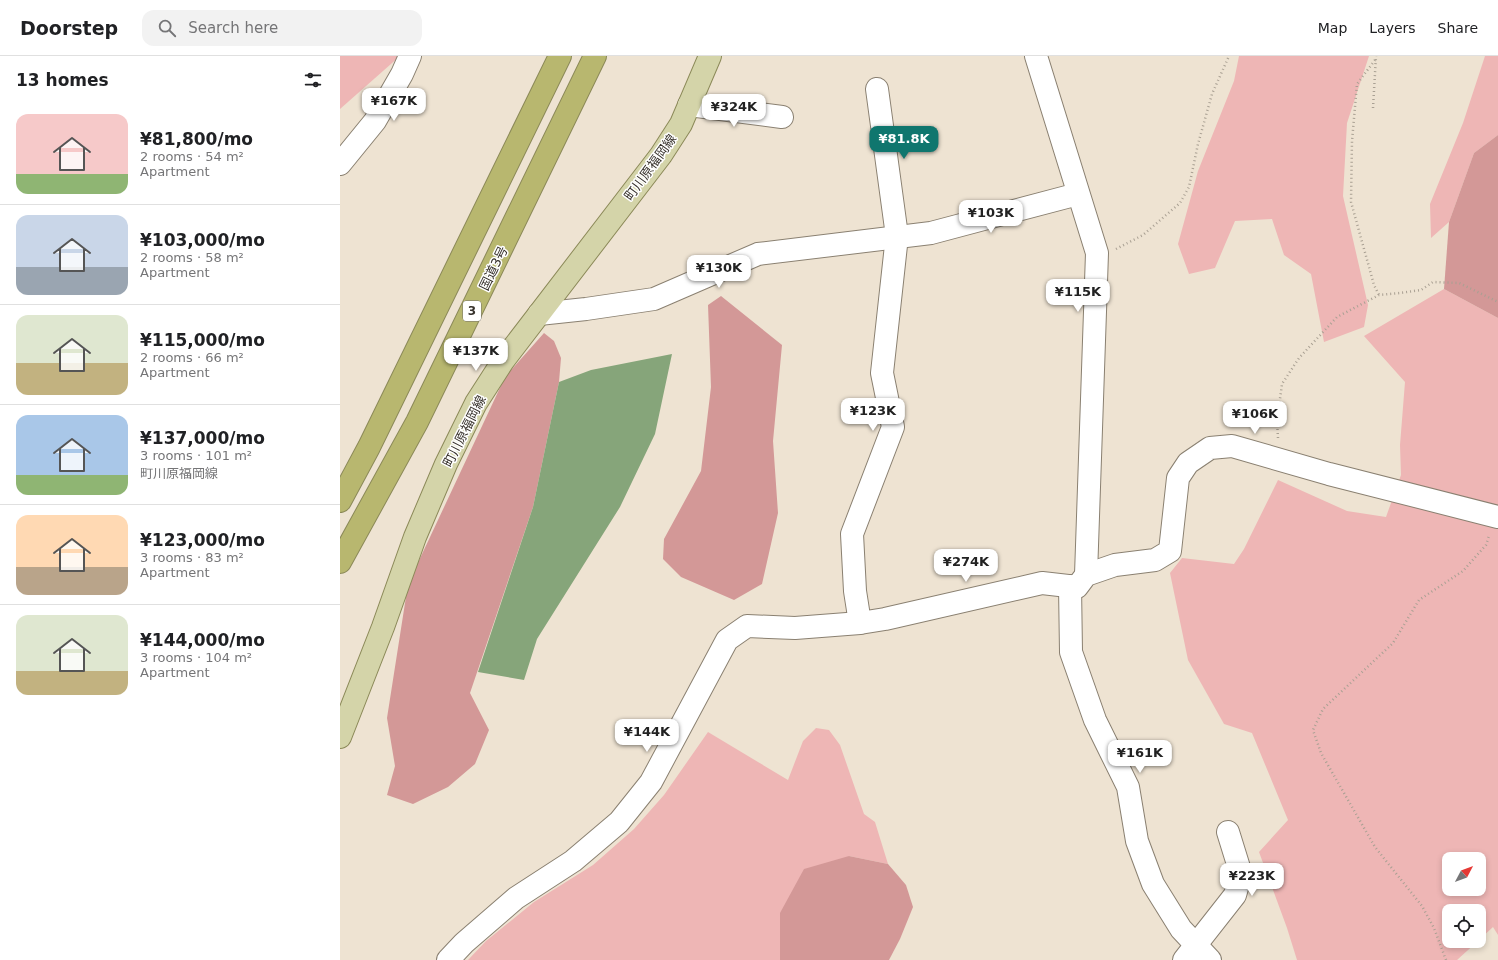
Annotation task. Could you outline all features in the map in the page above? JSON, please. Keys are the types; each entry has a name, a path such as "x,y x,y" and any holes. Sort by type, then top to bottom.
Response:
{"highway":[{"path":"340,500 369,447 560,56"},
{"name":"国道3号","path":"340,562 417,422 595,56"}],"main road":[{"name":"町川原福岡線","path":"340,736 383,627 415,537 446,464 476,403 503,361 661,155 681,124 710,56"}],"street":[{"path":"340,164 375,121 402,74 410,56"},
{"path":"1036,56 1097,253 1078,581 1071,652 1095,720 1128,786 1136,841 1153,884 1181,929 1190,952 1210,960"},
{"path":"860,622 855,591 852,534 893,427 882,373 897,236 877,89"},
{"path":"689,105 782,117"},
{"path":"539,314 654,299 758,254 931,233 1078,194"},
{"path":"448,960 464,942 516,898 573,861 619,822 651,782 727,640 747,626 795,628 885,619 1042,583 1078,581 1115,564 1155,560 1170,551 1178,478 1188,463 1210,448 1232,446 1496,517"},
{"path":"1190,952 1234,895 1241,874 1228,832"}],"path":[{"path":"1097,253 1110,253 1143,235 1180,203 1189,187 1198,144 1212,94 1229,56"},
{"path":"1372,108 1376,56"},
{"path":"1376,60 1356,84 1352,140 1351,202 1374,285 1379,295"},
{"path":"1280,460 1276,422 1282,384 1299,358 1337,317 1379,295 1421,290 1434,282 1460,283 1498,302"},
{"path":"1446,960 1434,928 1422,906 1375,847 1321,753 1313,730 1323,708 1393,642 1419,600 1463,571 1486,545 1496,517"}],"shaded area":[{"path":"340,56 400,56 340,109"},
{"path":"1239,56 1369,56 1347,123 1343,196 1368,305 1364,327 1324,342 1311,274 1284,255 1272,219 1235,221 1215,268 1189,274 1178,244 1198,171 1234,81"},
{"path":"1485,56 1498,56 1498,135 1474,153 1449,222 1431,238 1430,204 1463,123"},
{"path":"1498,135 1498,318 1444,289 1449,222 1474,153"},
{"path":"1444,289 1498,318 1498,935 1493,927 1486,934 1486,904 1442,904 1442,948 1470,948 1457,960 1297,960 1259,852 1288,820 1252,733 1224,724 1188,660 1170,573 1182,558 1234,564 1244,549 1278,480 1347,511 1386,517 1401,475 1400,445 1405,382 1364,336"},
{"path":"721,296 782,345 773,441 778,513 762,584 734,600 681,577 663,559 664,539 701,471 711,387 708,305"},
{"path":"544,333 554,341 561,358 559,382 533,507 470,693 489,730 475,764 448,787 413,804 387,795 395,766 387,718 408,584 505,377"},
{"path":"672,354 655,434 620,507 537,639 524,680 478,672 533,507 559,382 591,370"},
{"path":"816,728 829,730 840,745 864,814 875,822 888,864 849,856 781,956 780,960 468,960 486,941 534,902 593,865 634,829 664,795 708,732 788,780 803,741"},
{"path":"849,856 888,864 906,885 913,907 900,939 889,960 780,960 780,913 804,869"}]}
